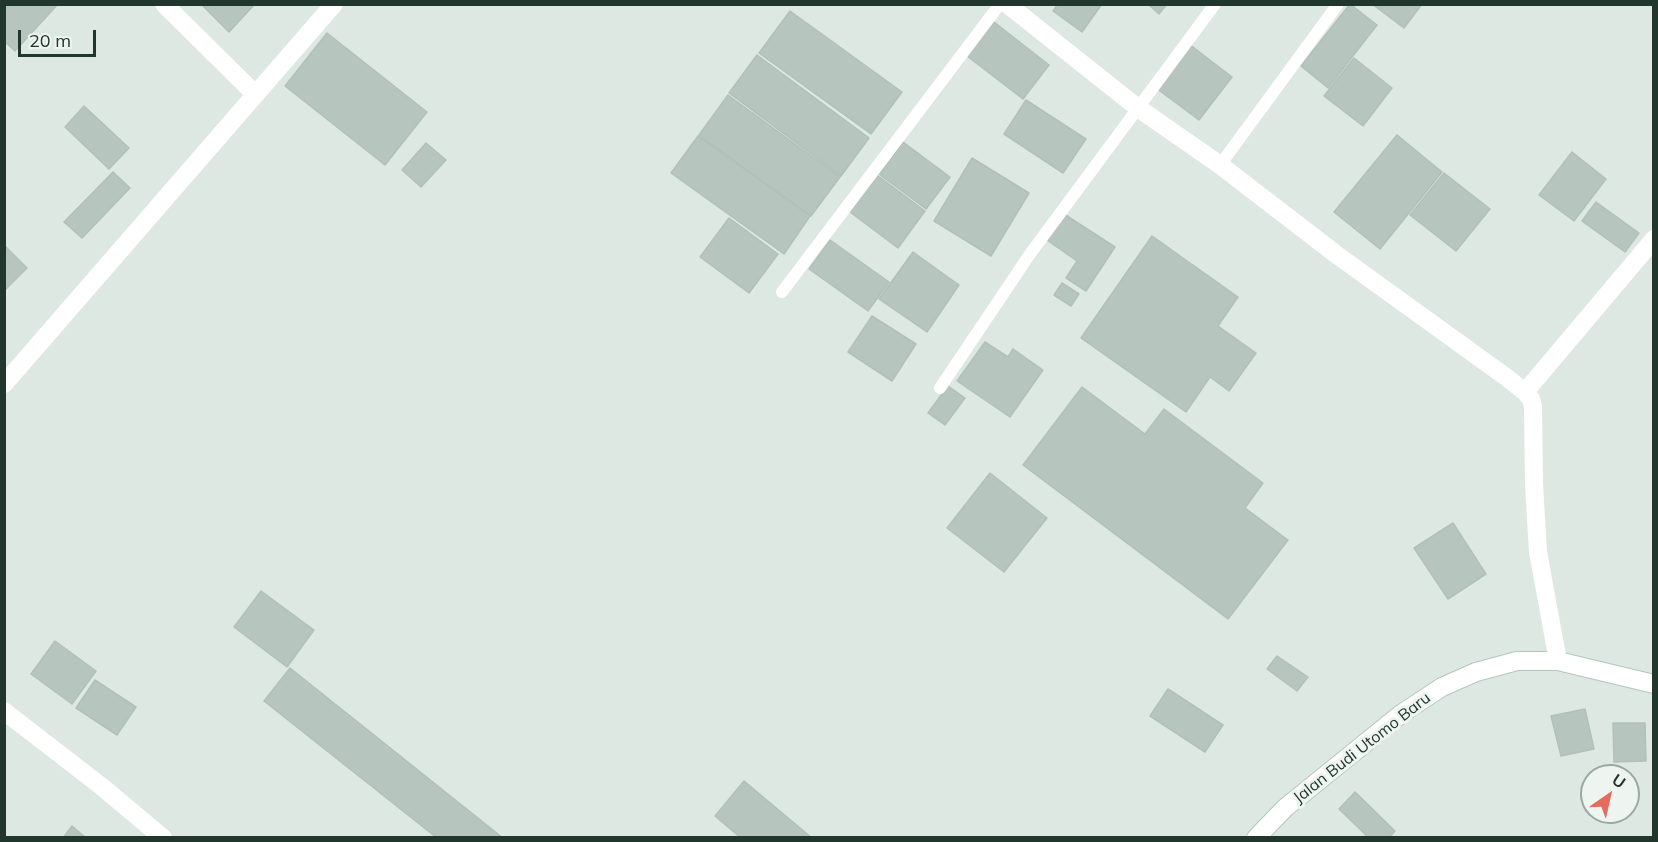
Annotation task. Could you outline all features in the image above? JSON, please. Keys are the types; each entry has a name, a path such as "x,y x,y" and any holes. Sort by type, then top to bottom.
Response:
{"street":[{"path":"164,4 255,94"},
{"path":"4,384 333,4"},
{"path":"1008,4 1138,108 1220,165 1337,255 1526,393 1533,406 1536,532 1558,661"},
{"path":"1526,393 1653,239"},
{"name":"Jalan Budi Utomo Baru","path":"1256,837 1285,808 1401,714 1442,687 1476,672 1517,661 1558,661 1653,684"},
{"path":"4,711 163,837"}],"lane":[{"path":"782,292 1000,4"},
{"path":"940,388 1030,254 1215,4"},
{"path":"1220,165 1338,4"}],"building":[{"path":"4,4 58,4 15,51 4,41"},
{"path":"201,4 255,4 229,32"},
{"path":"1058,4 1102,4 1082,32 1053,11"},
{"path":"1148,4 1167,4 1159,14"},
{"path":"1350,4 1377,25 1328,88 1301,66"},
{"path":"1372,4 1422,4 1404,28"},
{"path":"790,11 902,92 871,134 759,53"},
{"path":"994,22 1049,65 1023,99 967,56"},
{"path":"327,33 427,112 385,165 285,86"},
{"path":"1189,44 1232,77 1199,120 1156,88"},
{"path":"757,55 869,138 841,176 729,93"},
{"path":"1354,58 1392,88 1363,126 1324,96"},
{"path":"728,95 840,177 811,216 699,135"},
{"path":"1026,100 1086,139 1063,173 1004,134"},
{"path":"84,106 129,148 109,169 65,127"},
{"path":"1397,135 1442,172 1380,249 1334,212"},
{"path":"698,136 810,216 784,254 671,173"},
{"path":"903,142 950,177 926,209 879,174"},
{"path":"426,143 446,160 421,187 402,170"},
{"path":"1572,152 1606,179 1574,221 1539,195"},
{"path":"972,158 1029,193 991,256 934,221"},
{"path":"113,172 130,188 82,238 64,222"},
{"path":"1444,173 1490,209 1456,251 1410,215"},
{"path":"877,175 925,211 898,248 850,212"},
{"path":"1596,202 1639,233 1625,252 1582,221"},
{"path":"1064,214 1115,247 1086,291 1066,278 1077,261 1047,240"},
{"path":"729,218 778,254 749,293 700,257"},
{"path":"1152,236 1238,297 1218,326 1256,353 1229,391 1210,377 1186,412 1081,338"},
{"path":"830,240 889,282 868,311 809,269"},
{"path":"4,245 27,268 4,291"},
{"path":"913,252 959,285 927,332 879,299"},
{"path":"1062,283 1079,294 1071,306 1054,295"},
{"path":"872,316 916,344 892,381 848,352"},
{"path":"985,342 1008,357 1013,349 1043,370 1010,417 957,381"},
{"path":"948,386 965,398 945,425 928,413"},
{"path":"1082,387 1145,434 1164,409 1263,483 1245,508 1288,540 1228,619 1023,465"},
{"path":"990,473 1047,518 1004,572 947,528"},
{"path":"1453,523 1486,574 1448,599 1414,548"},
{"path":"261,591 314,630 287,667 234,627"},
{"path":"55,641 96,671 72,704 31,674"},
{"path":"1277,656 1308,677 1297,691 1267,669"},
{"path":"290,668 503,838 437,838 264,701"},
{"path":"95,680 136,707 117,735 76,708"},
{"path":"1168,689 1223,725 1205,752 1150,716"},
{"path":"1585,709 1594,749 1561,756 1551,716"},
{"path":"1613,723 1645,723 1646,761 1614,762"},
{"path":"744,781 812,838 741,838 715,816"},
{"path":"1355,792 1395,831 1389,838 1369,838 1339,809"},
{"path":"72,826 86,838 63,838"}]}
